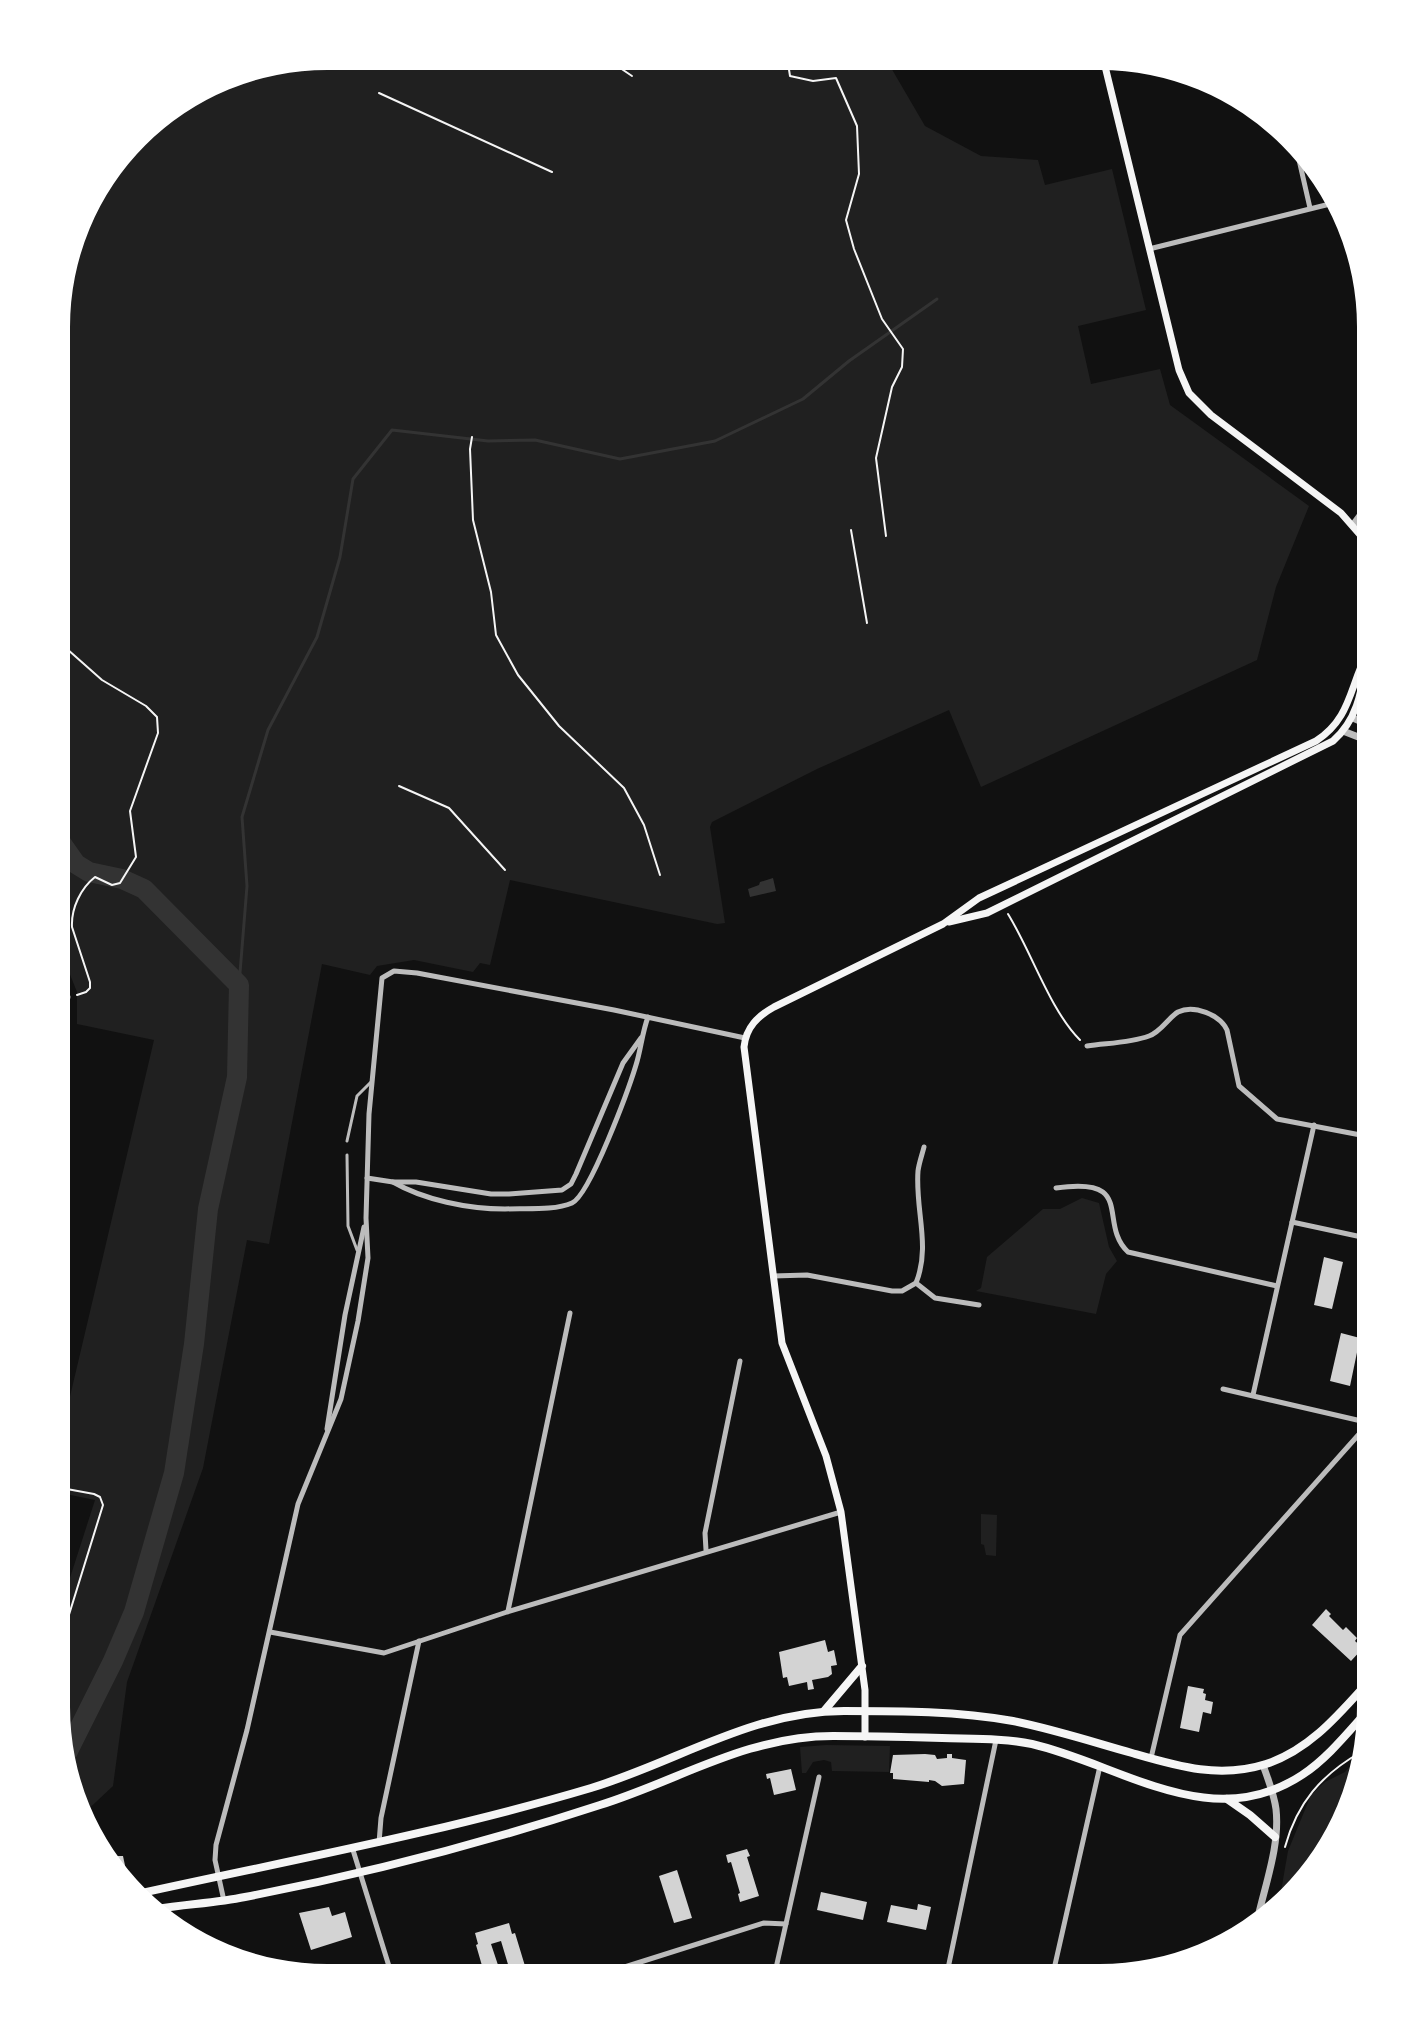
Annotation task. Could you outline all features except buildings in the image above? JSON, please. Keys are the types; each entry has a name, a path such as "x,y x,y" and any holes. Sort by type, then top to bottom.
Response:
{"main road":[{"path":"1106,70 1179,370 1189,393 1211,415 1353,525 1357,532"},
{"path":"865,1737 862,1666 841,1512 826,1456 782,1343 745,1038 757,1018 774,1007 943,924 979,898 1316,741 1340,719 1357,674"},
{"path":"943,924 987,913 1320,749 1343,731 1357,707"},
{"path":"1340,719 1353,718"},
{"path":"1340,719 1343,731"},
{"path":"824,1711 862,1666"},
{"path":"150,1892 379,1844 592,1788 759,1723 824,1711 939,1713 992,1718 1211,1772 1263,1765 1295,1751 1315,1737 1356,1694"},
{"path":"167,1908 224,1901 359,1873 599,1806 749,1747 806,1737 996,1740 1044,1747 1186,1796 1227,1799 1271,1790 1304,1773 1356,1723"},
{"path":"1227,1799 1255,1818 1275,1837"}],"street":[{"path":"1301,168 1310,208"},
{"path":"1149,249 1325,205"},
{"path":"1353,525 1357,520"},
{"path":"1353,718 1357,720"},
{"path":"1343,731 1357,736"},
{"path":"224,1901 215,1860 216,1845 270,1632 298,1504 343,1392 358,1321 368,1258 367,1178 379,985 386,974 400,971 417,973 745,1038"},
{"path":"1087,1046 1152,1036 1178,1012 1205,1012 1223,1022 1239,1086 1246,1095 1277,1119 1356,1134"},
{"path":"393,1182 427,1197 489,1208 554,1206 574,1202 584,1192 598,1163 635,1069 648,1017"},
{"path":"367,1178 491,1194 548,1193 566,1188 578,1171 623,1063 641,1038"},
{"path":"1253,1395 1314,1125"},
{"path":"773,1276 807,1275 892,1291 902,1291 916,1283 923,1241 918,1171 924,1147"},
{"path":"1056,1188 1075,1185 1106,1195 1112,1206 1121,1245 1128,1252 1277,1286"},
{"path":"325,1441 345,1315 366,1218"},
{"path":"1292,1222 1356,1236"},
{"path":"916,1283 935,1298 979,1305"},
{"path":"507,1612 570,1313"},
{"path":"706,1550 705,1533 740,1361"},
{"path":"1223,1389 1356,1420"},
{"path":"1151,1758 1180,1635 1356,1438"},
{"path":"270,1632 379,1653 706,1550 841,1512"},
{"path":"379,1844 381,1818 419,1641"},
{"path":"949,1964 996,1740"},
{"path":"1260,1907 1275,1837 1276,1807 1263,1765"},
{"path":"1055,1964 1100,1766"},
{"path":"777,1964 819,1777"},
{"path":"353,1850 388,1964"},
{"path":"635,1964 769,1922 786,1924"}],"lane":[{"path":"347,1141 357,1096 372,1081"},
{"path":"347,1155 348,1230 358,1254"}],"path":[{"path":"789,70 790,76 813,81 836,78 857,126 859,174 846,220 882,319 903,349 902,367 892,387 876,458 886,536"},
{"path":"624,71 632,76"},
{"path":"379,93 552,172"},
{"path":"472,437 473,520 491,592 496,635 518,675 559,726 624,788 644,825 660,875"},
{"path":"851,530 867,623"},
{"path":"70,652 102,680 146,706 157,717 158,733 130,811 137,851 132,866 120,883 112,885 95,877 87,883 71,917 90,988 70,996"},
{"path":"399,786 449,808 505,870"},
{"path":"1008,913 1066,1025 1087,1046"},
{"path":"70,1490 94,1494 100,1497 103,1505 70,1611"},
{"path":"1282,1857 1290,1828 1309,1794 1352,1757"}],"shaded area":[{"path":"892,70 925,126 981,156 1038,160 1045,185 1112,169 1146,310 1078,326 1091,384 1160,369 1170,405 1309,506 1276,587 1257,660 981,787 949,710 817,769 712,822 710,827 725,923 717,924 510,880 490,965 480,963 473,972 414,960 377,966 370,975 322,964 269,1244 247,1240 203,1468 127,1682 113,1786 91,1806 75,1757 71,1723 70,1578 95,1500 70,1495 70,1397 154,1040 77,1024 77,992 70,974 72,294 84,245 113,184 158,134 184,113 229,90 277,75 311,71"},
{"path":"773,878 776,891 750,897 748,889"},
{"path":"1082,1198 1099,1203 1109,1247 1117,1261 1106,1274 1096,1314 976,1291 981,1288 987,1257 1043,1209 1060,1209"},
{"path":"981,1514 997,1515 996,1556 986,1555 981,1544"},
{"path":"890,1746 889,1772 832,1771 831,1762 824,1760 813,1762 806,1773 802,1773 800,1747"},
{"path":"1349,1767 1330,1820 1314,1850 1282,1887 1288,1851 1311,1795 1325,1782"}],"waterway":[{"path":"239,985 247,886 242,817 268,730 317,637 340,557 353,479 392,430 488,441 535,440 620,459 715,441 803,399 849,361 937,299"},
{"path":"70,855 76,864 89,872 122,879 144,889 239,985 237,1077 208,1209 194,1344 174,1473 134,1612 73,1741"}]}
